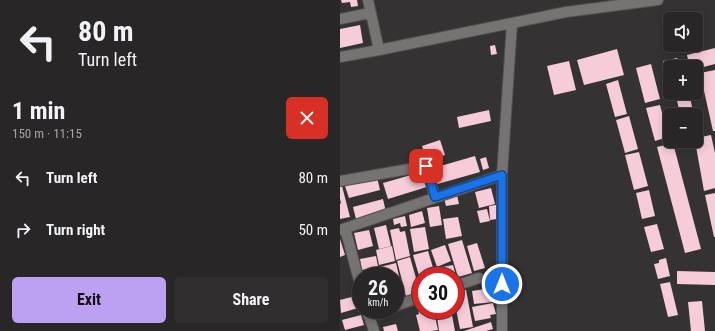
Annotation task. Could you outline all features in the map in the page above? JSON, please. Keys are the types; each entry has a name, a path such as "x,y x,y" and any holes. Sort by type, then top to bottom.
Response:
{"street":[{"path":"368,0 379,50"},
{"path":"340,57 566,12 658,0"},
{"path":"340,19 370,13"},
{"path":"502,331 502,175 512,23"},
{"path":"340,180 426,166 435,197"},
{"path":"355,267 343,229 502,175"},
{"path":"464,283 479,278"},
{"path":"369,319 374,331"}],"building":[{"path":"341,0 357,0 358,6 351,7 350,2 342,3"},
{"path":"360,25 363,43 340,48 340,29"},
{"path":"495,45 497,54 491,55 490,46"},
{"path":"715,48 715,64 703,67 703,60 688,60 687,55"},
{"path":"617,49 624,75 584,85 577,60"},
{"path":"569,61 576,90 554,95 547,66"},
{"path":"651,64 660,99 645,103 636,68"},
{"path":"715,70 715,131 713,131 703,86 703,72"},
{"path":"618,80 627,114 615,117 606,84"},
{"path":"677,100 690,100 692,108 679,108"},
{"path":"660,105 663,117 663,139 655,141 646,108"},
{"path":"489,110 491,121 459,128 457,117"},
{"path":"629,116 638,149 625,153 616,120"},
{"path":"711,135 715,153 715,188 704,191 696,148 703,148 703,137"},
{"path":"440,140 445,155 427,161 422,146"},
{"path":"663,146 663,148 674,148 701,249 685,253 657,147"},
{"path":"639,152 648,186 634,190 625,155"},
{"path":"475,156 480,172 434,185 430,169"},
{"path":"486,157 489,168 483,170 480,159"},
{"path":"425,171 430,186 388,199 383,183"},
{"path":"377,177 380,190 349,198 345,186"},
{"path":"340,186 342,186 350,217 340,219 341,203"},
{"path":"491,188 495,204 479,208 475,192"},
{"path":"649,190 655,216 642,219 636,193"},
{"path":"715,193 715,237 714,237 705,195"},
{"path":"457,195 459,204 446,206 444,198"},
{"path":"383,199 386,212 356,219 353,207"},
{"path":"496,205 497,219 490,220 489,206"},
{"path":"439,206 442,225 430,227 427,208"},
{"path":"487,209 490,221 480,223 477,211"},
{"path":"422,211 425,223 411,227 409,215"},
{"path":"405,216 407,226 401,227 400,223 394,225 393,219"},
{"path":"458,217 462,236 446,239 443,219"},
{"path":"657,224 664,249 651,252 644,227"},
{"path":"386,225 391,246 379,249 374,228"},
{"path":"425,227 429,249 414,252 410,229"},
{"path":"399,228 400,232 405,231 410,256 396,260 390,230"},
{"path":"369,230 373,246 358,250 354,233"},
{"path":"340,239 345,255 340,257"},
{"path":"462,240 472,273 464,275 464,267 455,267 448,244"},
{"path":"477,243 485,268 474,271 467,246"},
{"path":"445,245 451,261 437,267 431,250"},
{"path":"392,246 395,261 379,265 376,250"},
{"path":"428,251 433,267 416,267 413,255"},
{"path":"376,256 378,266 361,267 360,259"},
{"path":"410,257 413,267 412,294 406,296 404,288 404,267 399,267 397,261"},
{"path":"666,258 670,276 658,279 654,264 659,263 659,260"},
{"path":"396,263 397,267 380,267"},
{"path":"453,265 454,267 442,267"},
{"path":"677,271 715,272 715,285 677,284"},
{"path":"670,282 678,315 668,317 660,284"},
{"path":"491,288 493,302 474,304 472,291"},
{"path":"464,290 466,290 473,327 460,329 458,319 464,319"},
{"path":"352,297 352,310 341,313 340,300"},
{"path":"702,301 705,331 691,331 688,302"},
{"path":"493,303 496,314 490,315 491,318 475,321 472,307"},
{"path":"352,317 352,319 362,319 364,325 345,330 342,320"},
{"path":"417,319 436,319 438,330 420,331"},
{"path":"437,319 453,319 455,331 439,331"},
{"path":"491,322 493,329 486,331 464,331"},
{"path":"396,324 398,331 384,331 383,327"}],"route":[{"path":"426,166 435,197 502,175 502,284"}]}
